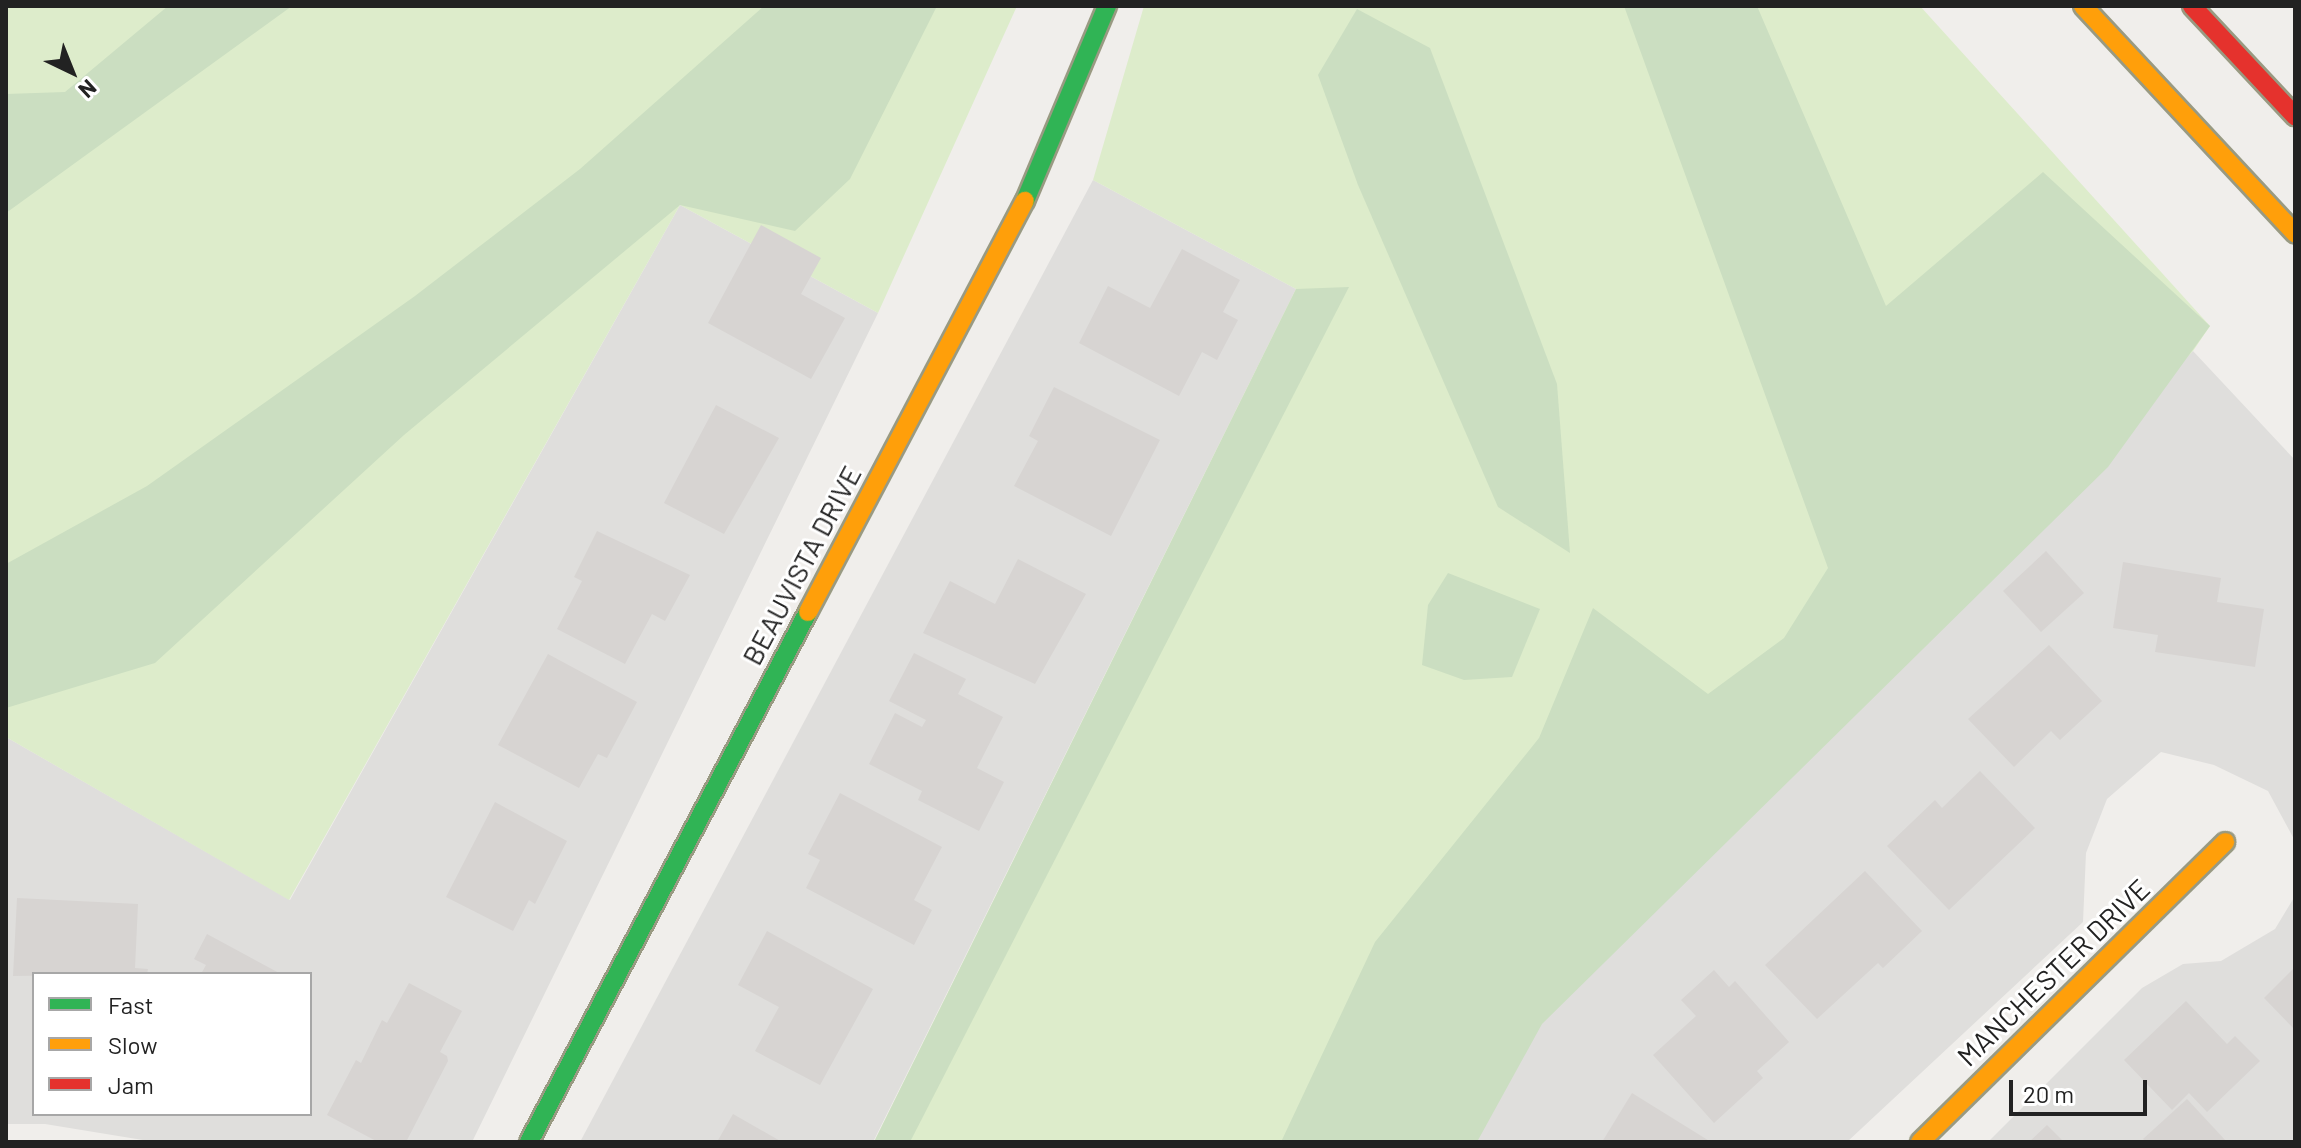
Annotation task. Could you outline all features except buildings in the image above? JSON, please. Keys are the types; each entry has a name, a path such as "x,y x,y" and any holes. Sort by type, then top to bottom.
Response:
{"street":[{"name":"BEAUVISTA DRIVE","path":"529,1142 1035,181 1107,6"},
{"path":"2083,6 2295,233"},
{"path":"2192,6 2295,116"},
{"name":"MANCHESTER DRIVE","path":"1920,1142 2225,842"}],"shaded area":[{"path":"1093,180 1296,289 873,1142 580,1142"},
{"path":"680,205 878,313 472,1142 155,1142 45,1124 6,1124 6,737 290,900"},
{"path":"2193,351 2295,460 2295,841 2268,791 2214,765 2161,752 2107,799 2086,853 2083,922 1847,1142 1416,1142 1518,961"},
{"path":"2295,896 2295,1142 1988,1142 2142,988 2183,964 2221,961 2275,929"}],"green space":[{"path":"6,6 1017,6 878,313 680,205 289,900 6,737"},
{"path":"168,6 292,6 6,213 6,94 65,92"},
{"path":"764,6 937,6 850,179 795,231 680,205 404,435 155,663 6,708 6,564 147,486 415,296 580,169"},
{"path":"1144,6 1920,6 2210,326 2193,351 1416,1142 874,1142 1296,289 1093,180"},
{"path":"1624,6 1757,6 1886,306 2043,172 2210,326 2108,467 1542,1024 1477,1142 1281,1142 1375,942 1539,738 1593,608 1708,694 1784,638 1828,568"},
{"path":"1357,9 1430,48 1557,384 1570,553 1498,507 1358,185 1318,75"},
{"path":"1349,287 910,1142 874,1142 1296,289"},
{"path":"1448,573 1540,609 1512,677 1464,680 1422,665 1428,605"}],"traffic: fast":[{"path":"1025,201 1107,6"},
{"path":"529,1142 808,612"}],"traffic: slow":[{"path":"2083,6 2295,233"},
{"path":"808,612 1025,201"},
{"path":"1920,1142 2225,842"}],"traffic: jam":[{"path":"2192,6 2295,116"}]}
